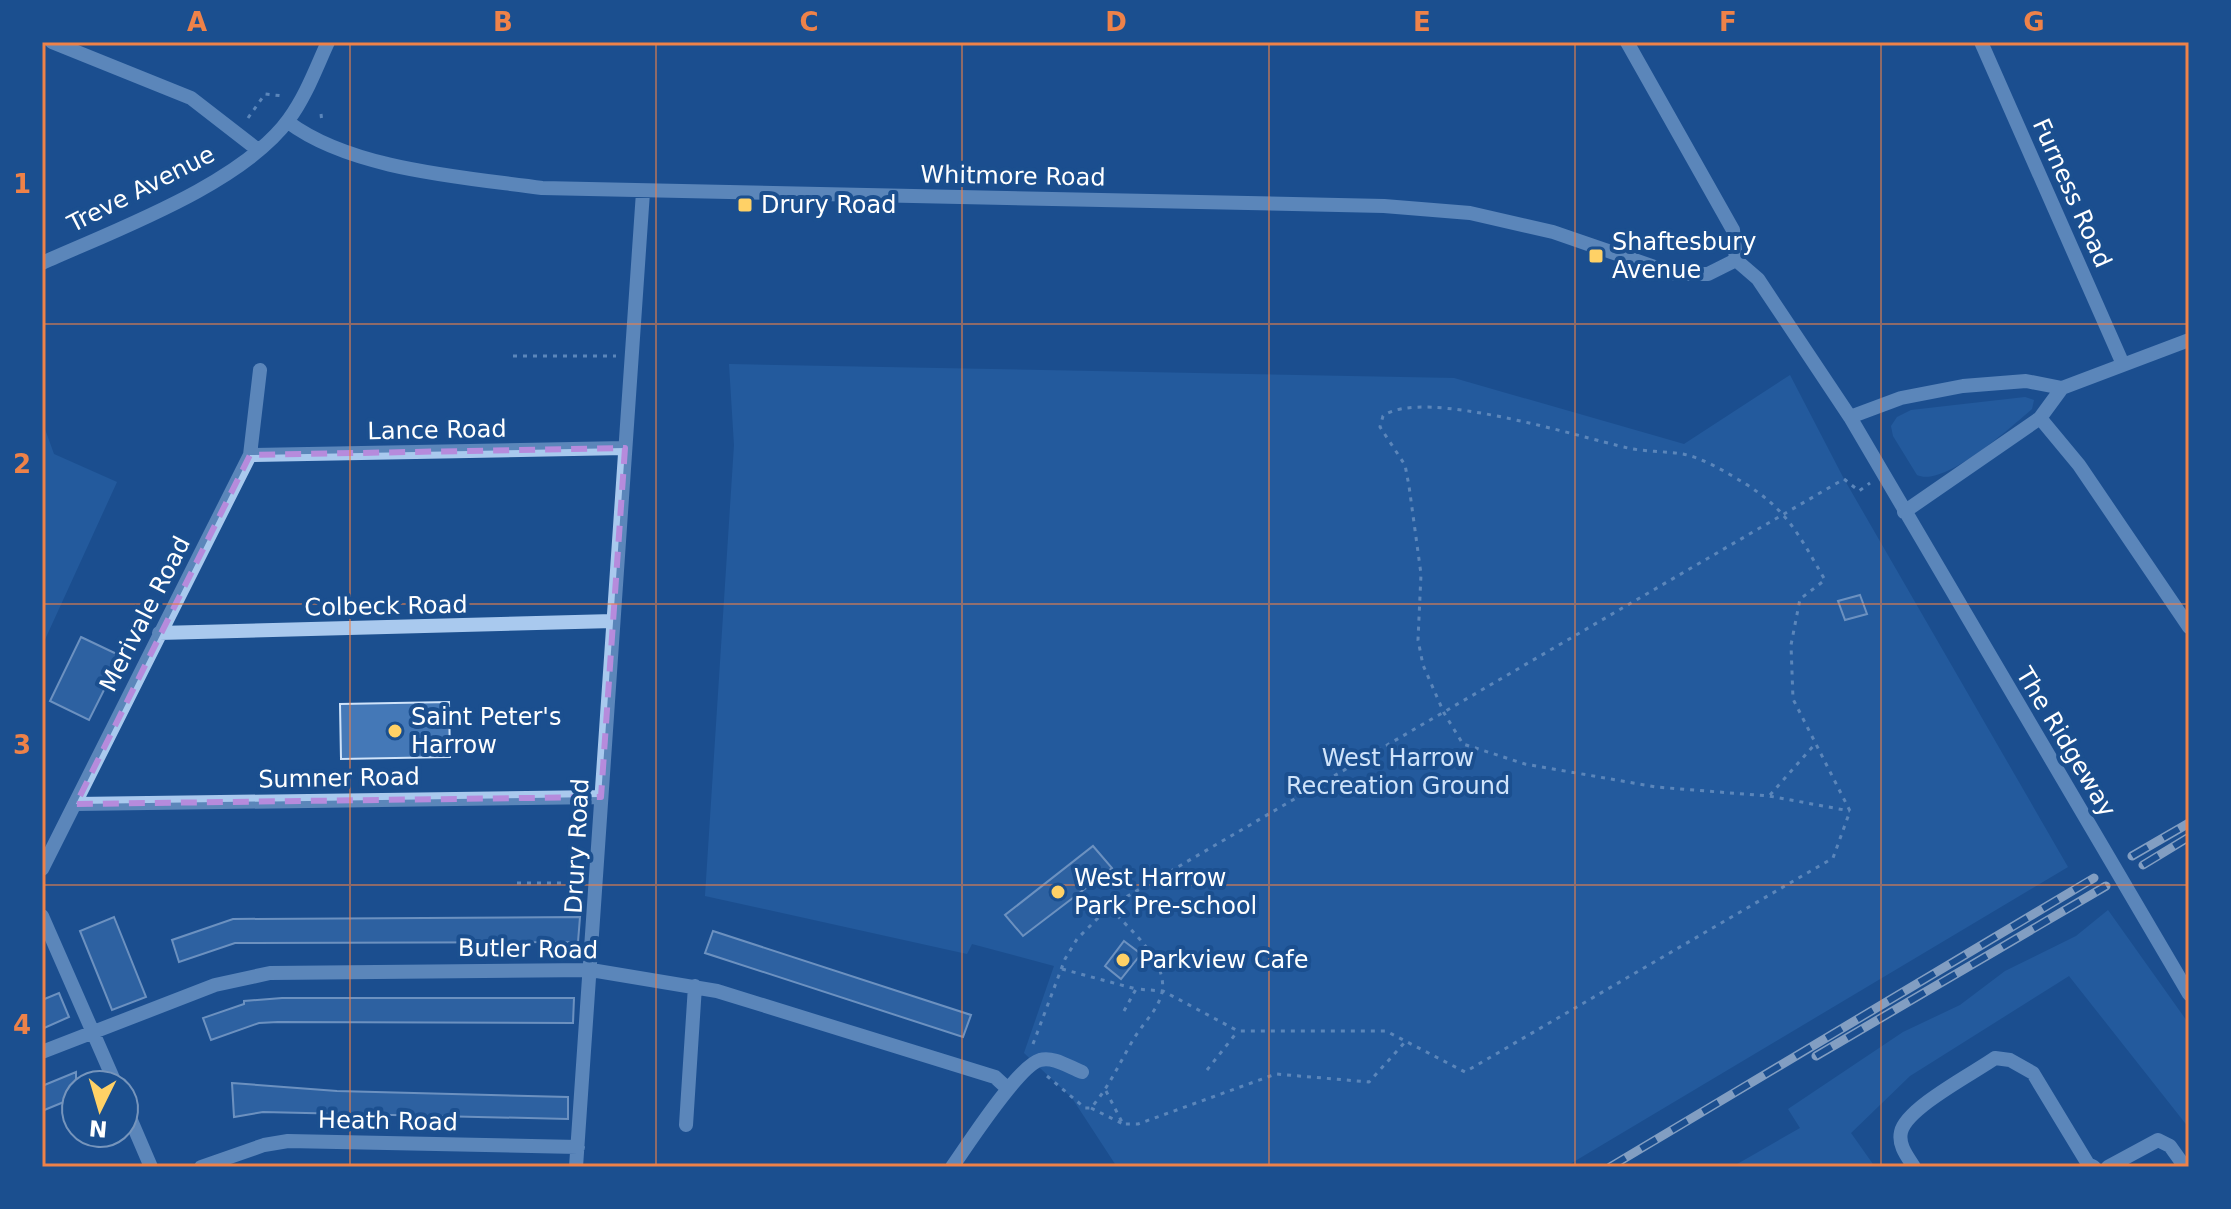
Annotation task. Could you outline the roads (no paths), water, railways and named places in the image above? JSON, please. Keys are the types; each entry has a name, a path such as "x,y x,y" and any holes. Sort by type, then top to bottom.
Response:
{"street":[{"path":"52,42 191,98 258,150"},
{"name":"Treve Avenue","path":"42,263 179,200 258,150 288,122 328,42"},
{"path":"1627,42 1733,230 1736,260 1758,279 1850,417 1904,512 2040,418 2062,388 2122,362 2189,340"},
{"name":"Furness Road","path":"1981,42 2122,362"},
{"name":"Whitmore Road","path":"288,122 308,137 352,153 406,166 542,188 1384,206 1470,213 1553,232 1675,274 1708,274 1736,260"},
{"name":"Drury Road","path":"576,1167 643,192"},
{"name":"Merivale Road","path":"42,869 250,455 260,370"},
{"path":"1850,417 1901,398 1963,386 2026,381 2062,388"},
{"path":"2040,418 2079,465 2189,627"},
{"name":"Lance Road","path":"250,455 625,448"},
{"name":"The Ridgeway","path":"1904,512 2189,994"},
{"name":"Colbeck Road","path":"159,633 613,621"},
{"name":"Sumner Road","path":"76,804 601,797"},
{"path":"42,916 109,1069"},
{"name":"Butler Road","path":"42,1052 215,985 270,973 591,970 695,986 995,1077 1008,1089"},
{"path":"686,1125 695,986"},
{"path":"1914,1167 1900,1142 1901,1129 1912,1113 1995,1058 2010,1060 2033,1073 2088,1164 2094,1167"},
{"path":"952,1167 1008,1089 1040,1060 1052,1060 1082,1072"},
{"path":"2108,1167 2158,1140 2170,1146 2185,1167"},
{"path":"140,1141 151,1167"},
{"name":"Heath Road","path":"201,1167 264,1145 288,1141 578,1147"}],"railway":[{"path":"2132,856 2189,823"},
{"path":"2143,865 2189,837"},
{"path":"1610,1167 2094,878"},
{"path":"1816,1056 2106,886"}],"place":[{"name":"Drury Road","path":"745,205"},
{"name":"Shaftesbury Avenue","path":"1596,256"},
{"name":"Saint Peter's Harrow","path":"395,731"},
{"name":"West Harrow Park Pre-school","path":"1058,892"},
{"name":"Parkview Cafe","path":"1123,960"}],"park label":[{"name":"West Harrow Recreation Ground","path":"1398,772"}]}
